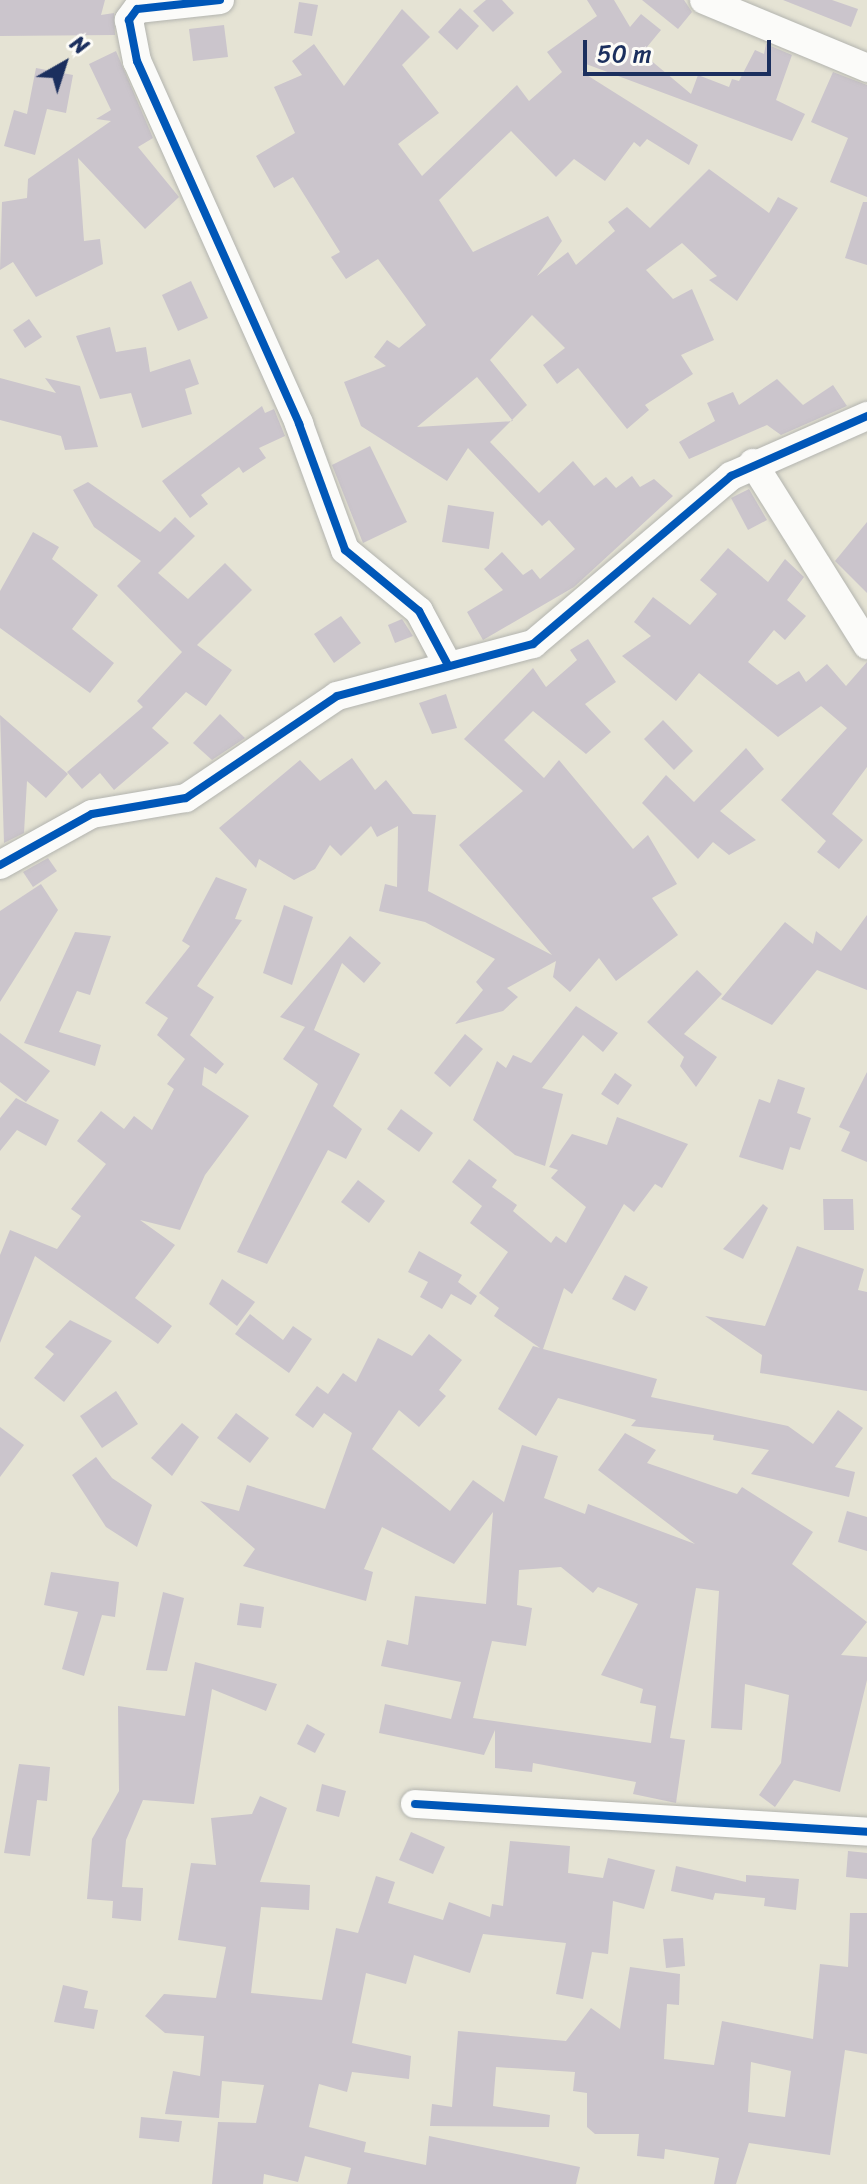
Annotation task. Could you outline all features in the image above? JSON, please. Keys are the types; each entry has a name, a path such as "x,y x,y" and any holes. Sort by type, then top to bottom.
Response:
{"street":[{"path":"220,0 137,9 129,20 137,61 299,424 345,550 419,611 448,665"},
{"path":"704,0 867,68"},
{"path":"0,865 92,814 186,798 337,696 552,633 753,463 867,416"},
{"path":"753,463 867,645"},
{"path":"415,1804 867,1832"}],"building":[{"path":"0,0 105,0 101,15 114,13 115,35 0,36"},
{"path":"486,0 502,0 514,13 493,32 473,11"},
{"path":"587,0 614,0 630,27 641,14 661,30 642,53 691,94 698,75 729,87 732,79 739,81 755,50 764,54 766,44 792,55 776,100 805,114 792,141 586,64 582,72 698,145 689,165 647,139 640,147 634,142 605,181 574,159 556,177 511,131 439,200 473,252 548,216 562,241 537,276 568,252 576,265 615,231 608,222 627,207 650,228 709,169 769,213 778,197 798,208 737,301 709,280 717,276 682,243 646,270 673,299 692,289 714,340 681,355 693,374 645,405 649,410 627,429 578,368 557,384 543,365 565,348 532,315 490,360 527,405 512,420 477,377 417,427 511,421 490,442 539,493 573,461 594,486 606,477 616,488 632,476 640,487 654,479 673,496 574,587 483,640 467,612 503,590 484,569 502,552 523,575 532,569 540,579 575,549 549,520 542,526 468,448 447,481 361,426 344,382 386,366 374,357 387,340 399,348 426,325 378,259 346,279 331,257 340,252 293,177 274,188 256,156 295,133 274,87 302,75 292,61 314,44 344,86 402,9 430,37 402,65 439,113 398,144 422,176 517,85 529,101 562,72 547,52 597,16"},
{"path":"642,0 684,0 692,12 678,29"},
{"path":"783,0 832,0 858,9 851,27"},
{"path":"299,2 318,5 312,36 294,33"},
{"path":"460,8 479,26 457,50 438,32"},
{"path":"224,25 228,57 193,61 189,29"},
{"path":"116,51 153,138 138,147 179,197 145,229 78,158 84,241 100,239 103,264 36,297 13,262 0,270 2,202 27,198 28,179 111,121 96,119 111,110 89,64"},
{"path":"36,68 73,75 66,113 47,109 35,155 4,146 14,110 27,114"},
{"path":"833,72 867,85 867,197 830,182 848,138 811,122"},
{"path":"863,202 867,202 867,265 845,258"},
{"path":"191,281 208,318 178,331 162,295"},
{"path":"29,319 42,337 25,348 13,330"},
{"path":"110,327 116,352 146,347 150,372 190,359 199,384 185,389 192,414 142,428 131,393 100,399 76,336"},
{"path":"0,378 56,393 45,378 80,386 98,447 65,450 61,436 0,420"},
{"path":"777,379 803,405 833,385 847,406 781,435 767,425 689,459 679,442 715,421 707,403 733,392 739,405"},
{"path":"262,406 265,413 274,409 285,436 259,448 266,458 243,473 239,467 201,495 208,504 190,518 162,481"},
{"path":"370,446 407,522 363,543 332,465"},
{"path":"88,482 160,532 175,517 195,536 158,573 188,599 225,563 252,590 197,645 232,670 206,706 186,692 152,728 169,743 114,790 100,773 82,789 67,772 143,707 137,701 182,652 117,586 141,561 94,527 73,490"},
{"path":"749,489 767,520 748,530 731,498"},
{"path":"448,505 494,512 489,549 442,542"},
{"path":"867,522 867,593 835,561"},
{"path":"33,532 59,547 52,559 98,595 72,629 114,663 90,693 0,628 0,591"},
{"path":"728,548 768,582 785,559 804,577 787,600 806,616 785,640 774,630 748,662 777,685 799,671 806,682 827,664 846,686 867,662 867,767 832,814 863,840 839,869 817,852 826,841 781,800 847,728 821,706 778,737 699,673 676,701 622,656 651,636 634,622 653,597 690,625 717,594 700,580"},
{"path":"341,616 361,643 334,663 314,634"},
{"path":"402,619 413,636 395,643 388,625"},
{"path":"588,639 616,682 585,704 611,732 586,754 533,711 504,740 544,778 559,760 633,849 648,835 677,884 652,898 678,935 616,981 599,958 570,992 553,977 556,961 507,988 518,997 503,1011 455,1024 483,990 476,982 495,959 425,922 379,911 385,884 397,887 398,826 377,837 371,826 341,856 330,845 315,869 294,880 259,859 256,868 219,828 300,760 320,781 352,758 375,790 386,780 413,814 436,815 428,891 552,955 459,845 523,791 464,739 533,668 546,687 577,660 570,650"},
{"path":"446,694 457,728 432,734 419,703"},
{"path":"220,714 245,738 212,760 193,743"},
{"path":"0,715 68,774 46,798 27,781 24,833 4,843"},
{"path":"663,720 693,751 674,770 644,739"},
{"path":"746,748 764,769 720,811 756,840 729,855 713,842 698,859 642,803 666,775 694,802"},
{"path":"48,858 57,871 33,887 23,872"},
{"path":"216,877 247,889 235,919 242,920 197,986 214,997 190,1035 224,1064 216,1074 204,1067 202,1085 249,1116 205,1175 180,1230 140,1220 175,1245 135,1298 172,1326 158,1344 35,1256 0,1343 0,1255 10,1230 57,1249 81,1216 71,1209 106,1164 77,1141 101,1111 124,1129 134,1116 152,1130 174,1089 167,1084 185,1059 157,1035 168,1018 145,1003 190,946 182,941"},
{"path":"41,884 58,910 0,1002 0,911"},
{"path":"284,905 313,917 292,985 263,973"},
{"path":"867,915 867,990 817,970 772,1025 721,999 785,922 813,944 816,931 841,951"},
{"path":"75,932 111,936 90,995 77,991 59,1032 101,1045 95,1066 24,1043"},
{"path":"350,936 381,963 364,983 342,963 314,1030 360,1054 333,1106 362,1129 346,1159 328,1150 267,1264 237,1252 318,1084 283,1059 305,1027 280,1017"},
{"path":"697,970 722,994 684,1034 717,1057 696,1087 680,1066 684,1057 647,1022"},
{"path":"576,1006 618,1033 603,1052 583,1035 542,1088 563,1094 545,1166 515,1155 473,1120 497,1061 506,1068 513,1055 531,1063"},
{"path":"0,1033 50,1071 26,1102 0,1082"},
{"path":"465,1034 483,1049 450,1087 434,1073"},
{"path":"867,1072 867,1162 841,1151 850,1132 839,1127"},
{"path":"615,1073 632,1085 618,1105 601,1094"},
{"path":"778,1079 805,1088 797,1113 811,1118 800,1150 790,1147 783,1170 739,1157 759,1099 770,1103"},
{"path":"16,1098 59,1120 46,1146 17,1130 0,1151 0,1118"},
{"path":"401,1109 433,1133 419,1152 387,1129"},
{"path":"617,1117 688,1144 662,1188 655,1184 634,1212 624,1204 572,1294 564,1288 543,1349 657,1379 651,1397 788,1426 813,1444 838,1410 863,1428 835,1467 855,1472 849,1497 751,1474 769,1450 713,1440 714,1435 631,1426 636,1420 558,1398 536,1436 498,1409 533,1346 540,1348 494,1316 499,1308 479,1293 508,1252 470,1223 482,1206 452,1182 469,1159 497,1180 492,1187 517,1205 513,1211 551,1243 556,1236 566,1243 586,1207 551,1178 558,1170 549,1167 572,1134 607,1145"},
{"path":"358,1180 385,1201 369,1223 341,1202"},
{"path":"823,1199 853,1199 854,1230 824,1230"},
{"path":"763,1204 768,1208 743,1259 723,1249"},
{"path":"797,1246 864,1269 858,1290 867,1292 867,1391 760,1373 762,1355 705,1316 765,1326"},
{"path":"419,1251 462,1275 458,1282 477,1296 471,1305 451,1294 442,1309 420,1297 428,1282 408,1272"},
{"path":"625,1275 648,1287 635,1311 612,1299"},
{"path":"222,1279 255,1302 237,1326 209,1304"},
{"path":"250,1314 283,1340 293,1326 312,1339 289,1373 235,1334"},
{"path":"70,1320 112,1341 64,1402 34,1378 54,1354 45,1347"},
{"path":"429,1334 462,1360 439,1390 446,1396 419,1427 399,1410 372,1449 450,1511 473,1480 504,1502 522,1445 558,1456 544,1498 585,1514 588,1504 695,1544 598,1470 625,1433 656,1450 647,1463 737,1494 742,1487 813,1532 792,1564 867,1622 841,1655 867,1657 867,1680 840,1792 794,1780 775,1807 759,1795 781,1763 789,1695 745,1684 742,1730 711,1728 719,1591 696,1588 670,1738 685,1740 676,1803 633,1794 636,1782 533,1763 532,1772 495,1768 495,1730 484,1755 379,1733 385,1704 451,1719 461,1682 381,1666 387,1640 408,1645 415,1596 486,1604 493,1512 454,1564 382,1527 364,1569 373,1572 366,1601 243,1566 255,1549 200,1501 239,1511 247,1485 325,1509 352,1433 324,1413 313,1428 295,1415 317,1386 328,1394 343,1373 356,1382 378,1338 412,1356","holes":["561,1567 593,1593 598,1587 638,1604 601,1675 643,1689 640,1703 656,1706 651,1743 473,1718 492,1641 526,1646 532,1608 517,1605 519,1570"]},
{"path":"116,1391 138,1424 102,1448 80,1416"},
{"path":"236,1413 269,1438 250,1463 217,1438"},
{"path":"182,1423 199,1437 172,1476 151,1458"},
{"path":"0,1427 24,1445 0,1477"},
{"path":"96,1457 112,1478 152,1505 137,1547 106,1527 72,1475"},
{"path":"847,1511 867,1517 867,1551 838,1542"},
{"path":"51,1572 119,1582 115,1617 102,1615 84,1676 62,1669 78,1612 44,1605"},
{"path":"163,1592 184,1598 167,1671 146,1670"},
{"path":"240,1603 264,1607 261,1628 237,1625"},
{"path":"195,1662 277,1684 266,1711 212,1689 194,1804 143,1800 126,1840 122,1887 143,1888 141,1921 112,1918 113,1901 87,1899 92,1839 119,1791 118,1706 185,1716"},
{"path":"307,1724 325,1734 315,1753 297,1744"},
{"path":"19,1764 50,1767 47,1801 37,1800 30,1856 4,1853"},
{"path":"322,1784 346,1791 339,1817 316,1811"},
{"path":"260,1796 287,1808 260,1882 310,1885 309,1910 261,1907 251,1993 322,2000 336,1928 358,1933 376,1876 395,1882 388,1903 443,1920 449,1902 490,1917 492,1904 503,1906 510,1841 570,1846 568,1873 603,1878 608,1858 655,1870 644,1909 613,1901 608,1954 592,1952 583,1999 556,1994 566,1943 483,1934 470,1973 414,1955 406,1984 366,1973 352,2043 411,2056 409,2079 352,2072 347,2092 319,2084 309,2127 366,2142 364,2152 426,2165 429,2136 580,2167 576,2184 347,2184 351,2168 305,2156 298,2182 264,2174 263,2184 212,2184 218,2122 256,2123 264,2085 222,2081 219,2118 165,2114 173,2071 200,2076 204,2036 165,2033 145,2016 164,1994 216,1998 226,1947 178,1940 191,1863 216,1865 211,1818 252,1814"},
{"path":"411,1832 445,1847 433,1874 399,1860"},
{"path":"848,1851 867,1853 867,1879 846,1877"},
{"path":"676,1866 746,1882 746,1875 799,1879 796,1910 764,1906 765,1898 715,1893 713,1900 671,1891"},
{"path":"850,1913 867,1913 867,2054 845,2050 830,2155 749,2143 736,2184 714,2184 719,2158 665,2149 664,2159 637,2156 639,2134 595,2134 587,2127 587,2093 573,2091 575,2072 496,2067 493,2106 550,2115 549,2127 430,2126 432,2104 452,2107 458,2031 566,2041 591,2008 620,2029 630,1967 680,1974 679,2005 667,2004 664,2059 714,2065 722,2021 813,2039 820,1964 848,1967","holes":["751,2062 791,2071 785,2117 748,2112"]},
{"path":"683,1938 685,1966 666,1968 663,1939"},
{"path":"63,1985 88,1991 84,2008 98,2010 94,2029 54,2022"},
{"path":"141,2117 182,2121 179,2142 139,2138"}],"cycle path":[{"path":"220,0 137,9 129,20 137,61 299,424 345,550 419,611 448,665"},
{"path":"0,865 92,814 186,798 337,696 533,644 731,476 867,416"},
{"path":"415,1804 867,1832"}]}
